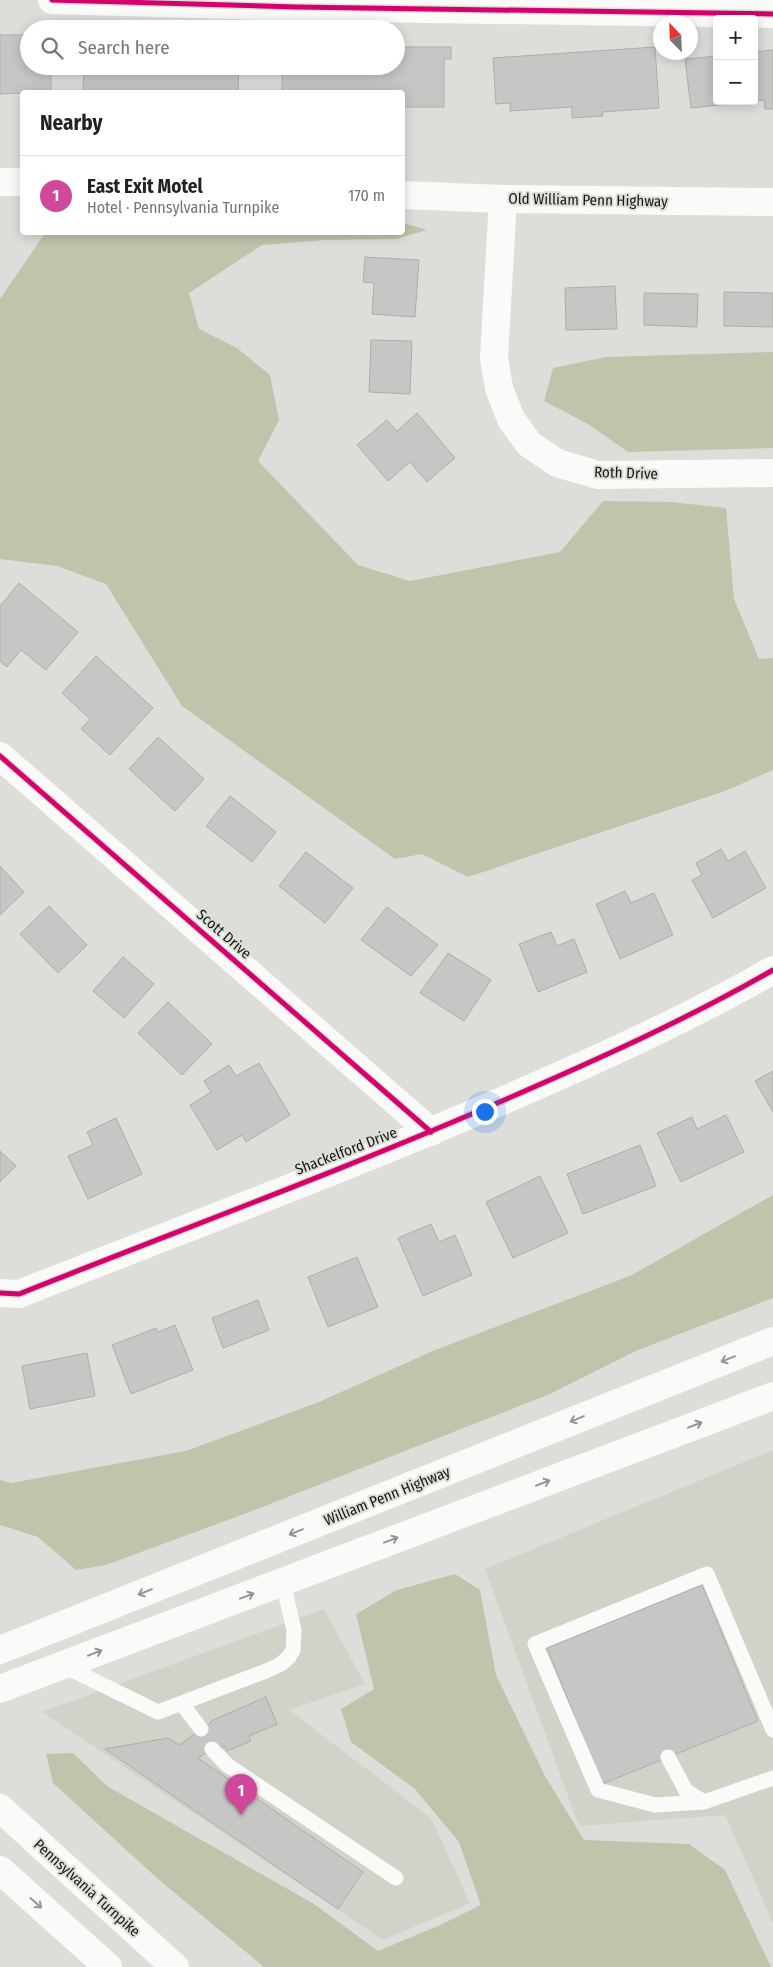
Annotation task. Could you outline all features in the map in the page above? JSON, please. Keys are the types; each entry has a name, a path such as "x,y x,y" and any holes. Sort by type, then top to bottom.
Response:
{"main road":[{"path":"52,0 773,14"},
{"path":"0,182 20,182"},
{"name":"Old William Penn Highway","path":"405,195 504,199 773,202"},
{"name":"Roth Drive","path":"504,199 494,358 499,388 512,419 528,444 557,463 598,475 773,473"},
{"name":"Scott Drive","path":"0,756 431,1132"},
{"name":"Shackelford Drive","path":"0,1293 18,1294 431,1132 578,1068 734,992 773,970"},
{"name":"William Penn Highway","path":"0,1650 773,1341"},
{"path":"0,1689 773,1396"},
{"name":"Pennsylvania Turnpike","path":"5,1813 174,1967"},
{"path":"0,1870 108,1967"}],"lane":[{"path":"773,1730 707,1574 535,1644 598,1790 655,1805 704,1802 773,1778"},
{"path":"62,1665 158,1712 182,1704 266,1671 281,1664 288,1658 293,1650 294,1630 282,1582"},
{"path":"182,1704 201,1730"},
{"path":"212,1749 227,1765 396,1878"},
{"path":"668,1757 686,1791 704,1802"}],"shaded area":[{"path":"773,1450 773,1923 725,1815 579,1826 485,1569"},
{"path":"324,1609 365,1684 289,1710 431,1818 470,1903 383,1940 42,1712"}],"green space":[{"path":"405,224 427,230 396,239 323,240 262,245 189,293 199,329 237,348 270,375 279,420 258,461 358,565 410,581 560,552 603,501 672,502 726,508 734,599 759,659 773,658 773,770 725,791 468,877 422,854 395,859 182,706 106,584 57,566 0,559 0,299 43,236 405,235"},
{"path":"773,352 773,448 628,452 588,424 544,401 553,368 606,357"},
{"path":"773,1195 773,1298 638,1350 550,1394 252,1511 106,1565 76,1570 38,1537 0,1525 0,1480 11,1483 186,1451 319,1402 435,1350 632,1275"},
{"path":"455,1574 480,1590 496,1675 545,1776 584,1840 689,1844 725,1870 771,1967 264,1967 158,1879 53,1783 46,1754 73,1753 107,1786 314,1904 378,1951 436,1927 481,1905 459,1842 415,1789 351,1742 341,1709 374,1689 356,1614 397,1590"}],"building":[{"path":"0,35 20,35 20,75 51,75 51,90 20,90 20,93 0,94"},
{"path":"405,47 451,47 451,59 444,59 444,107 405,107 405,90 282,90 282,75 405,75"},
{"path":"653,47 653,60 656,60 659,108 602,112 603,116 572,118 572,107 510,111 510,103 496,104 493,58"},
{"path":"773,50 773,109 765,109 764,100 758,101 758,52"},
{"path":"713,56 713,105 718,105 691,108 685,60 698,60 698,58"},
{"path":"84,75 239,75 238,90 83,90"},
{"path":"365,257 419,260 415,317 372,314 374,283 363,282"},
{"path":"615,286 617,329 566,330 565,288"},
{"path":"724,292 773,293 773,327 724,326"},
{"path":"644,293 698,294 697,327 644,325"},
{"path":"371,340 412,341 410,394 369,392"},
{"path":"417,413 455,458 427,482 410,462 388,481 357,445 387,420 397,431"},
{"path":"19,583 78,632 46,670 21,650 7,667 0,661 0,606"},
{"path":"96,656 153,708 110,755 81,729 90,719 62,693"},
{"path":"158,737 204,779 175,811 129,769"},
{"path":"230,796 276,832 252,862 206,826"},
{"path":"721,849 728,861 745,851 766,888 713,918 692,880 702,875 696,863"},
{"path":"306,852 353,888 325,923 279,886"},
{"path":"0,866 24,892 0,915"},
{"path":"625,891 631,903 654,893 673,935 620,959 596,904"},
{"path":"49,906 87,945 58,973 20,934"},
{"path":"387,907 438,945 411,976 361,940"},
{"path":"551,932 557,946 574,939 587,972 538,992 519,944"},
{"path":"448,953 491,980 464,1021 420,993"},
{"path":"123,957 154,984 124,1018 93,991"},
{"path":"168,1002 212,1044 182,1075 138,1033"},
{"path":"259,1063 290,1115 246,1142 242,1135 217,1150 190,1105 211,1092 204,1081 229,1065 236,1076"},
{"path":"773,1071 773,1112 755,1081"},
{"path":"726,1115 744,1152 681,1182 657,1133 692,1117 697,1129"},
{"path":"116,1118 142,1174 88,1199 68,1156 93,1145 87,1132"},
{"path":"640,1145 656,1186 583,1214 567,1174"},
{"path":"0,1151 16,1166 0,1182"},
{"path":"540,1176 568,1233 513,1258 486,1202"},
{"path":"431,1224 439,1242 455,1235 472,1275 423,1296 398,1238"},
{"path":"357,1257 378,1307 328,1327 308,1277"},
{"path":"258,1300 269,1330 223,1348 212,1318"},
{"path":"175,1325 193,1370 131,1394 112,1345 156,1328 158,1332"},
{"path":"87,1353 95,1396 30,1409 22,1366"},
{"path":"702,1585 758,1721 602,1784 547,1648"},
{"path":"266,1697 277,1724 249,1736 251,1741 227,1751 225,1746 220,1748 219,1745 198,1758 363,1872 338,1909 105,1749 168,1738 179,1745 211,1723 211,1721"}],"cycle path":[{"path":"52,0 296,7 773,14"},
{"path":"0,756 431,1132"},
{"path":"0,1293 19,1294 322,1176 442,1126 639,1039 707,1006 773,970"}],"place":[{"name":"East Exit Motel","path":"241,1815"}]}
